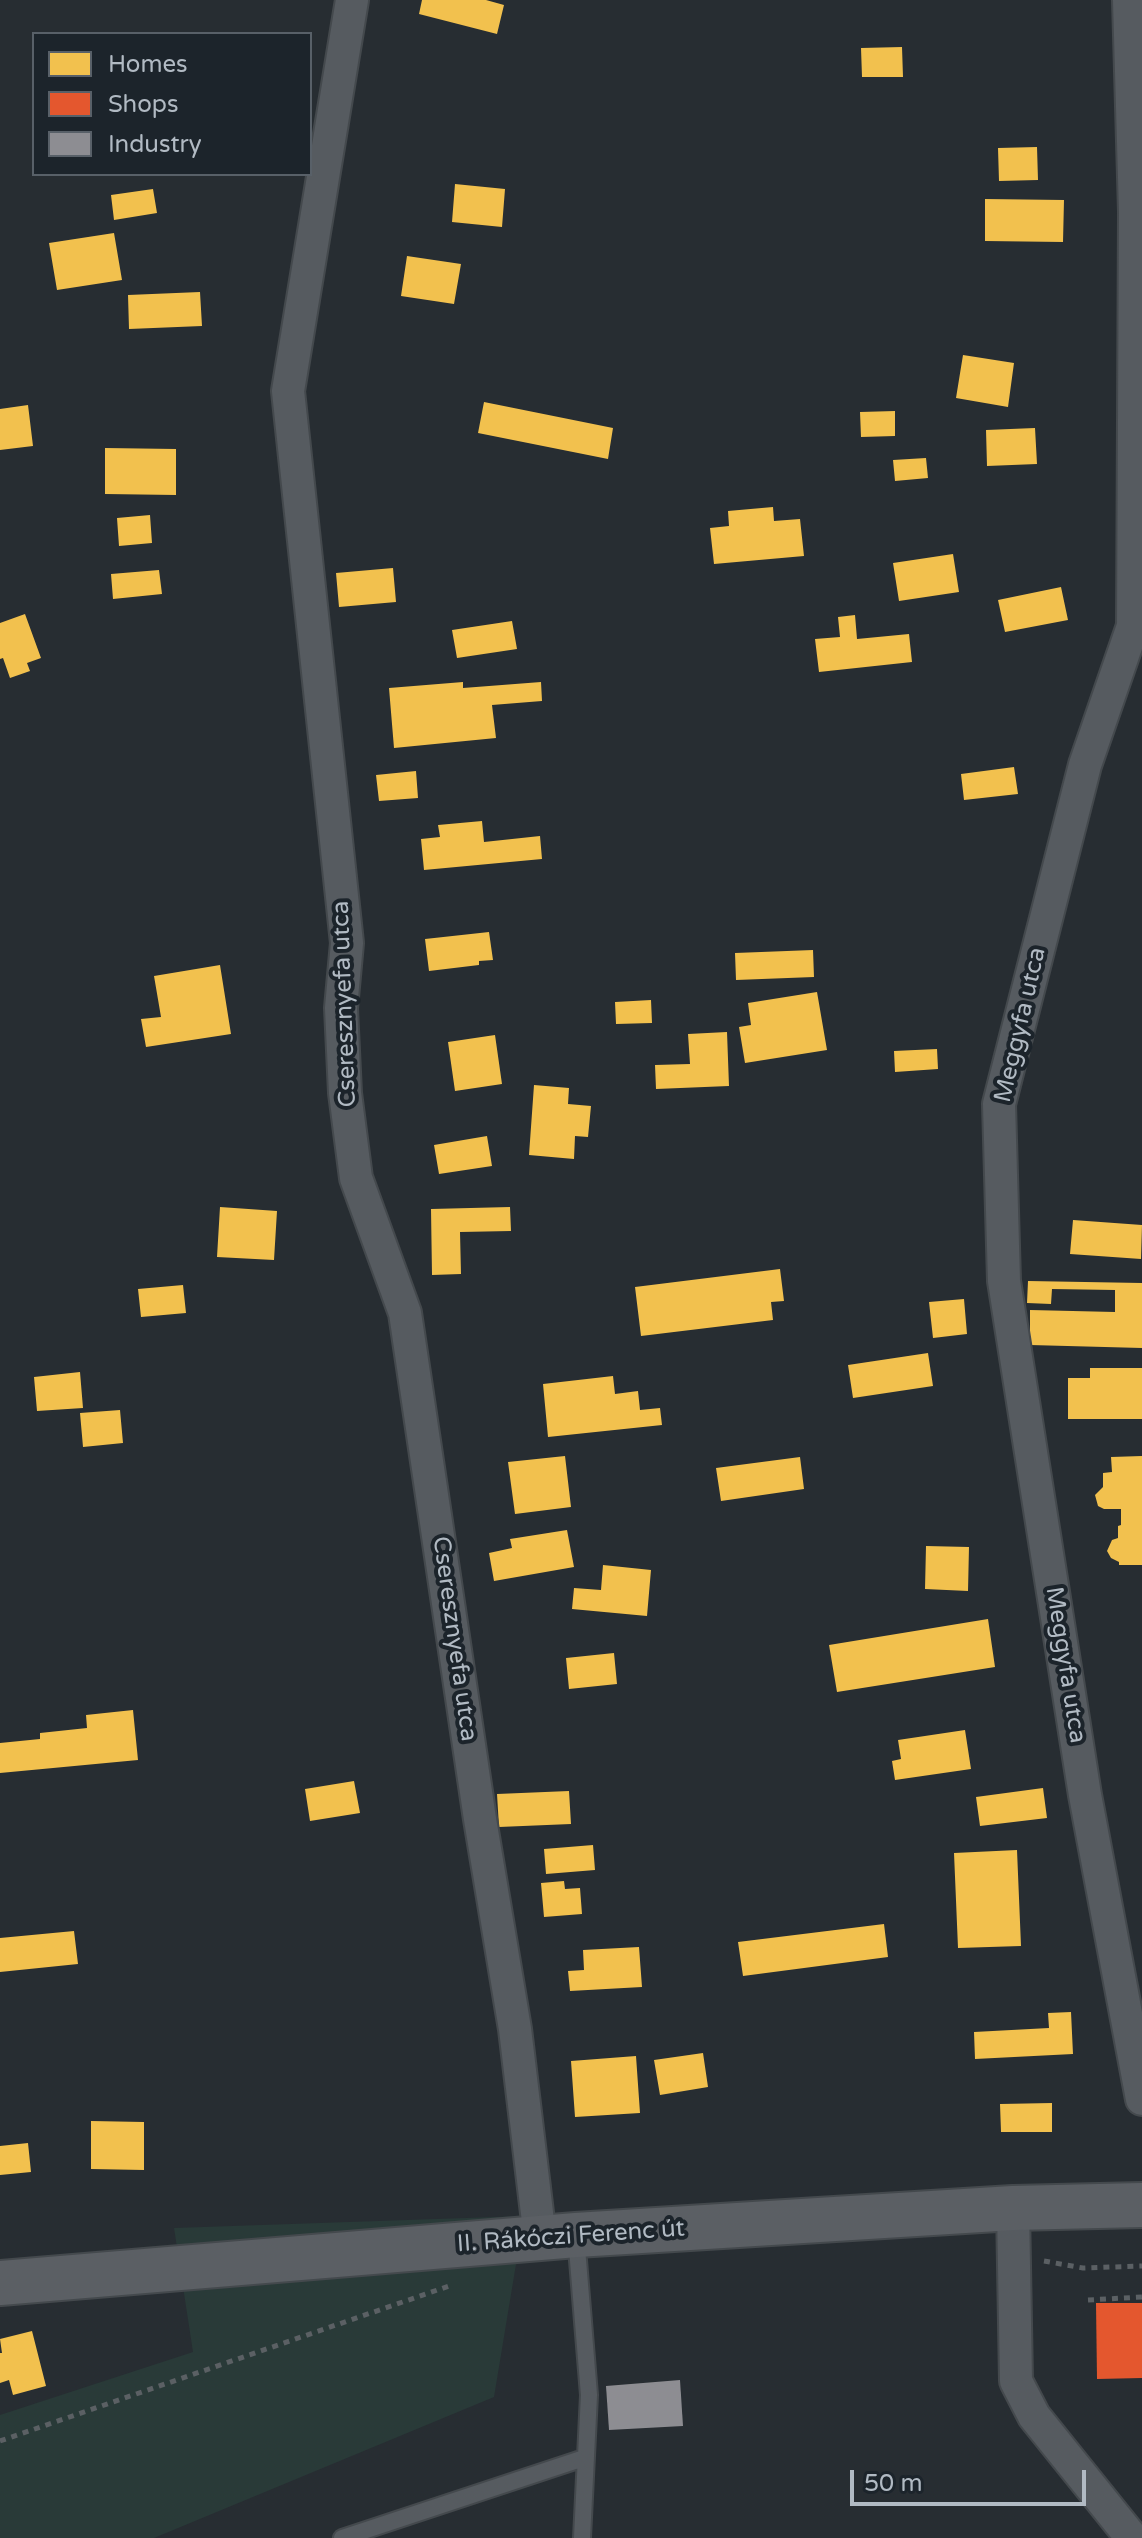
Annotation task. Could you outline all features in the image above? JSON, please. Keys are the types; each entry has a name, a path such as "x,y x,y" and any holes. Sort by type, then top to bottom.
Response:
{"main road":[{"name":"II. Rákóczi Ferenc út","path":"0,2283 558,2236 1013,2208 1142,2205"}],"street":[{"name":"Cseresznyefa utca","path":"352,0 288,391 347,943 341,1008 345,1093 356,1178 405,1313 478,1804 515,2029 558,2236"},
{"name":"Meggyfa utca","path":"1129,0 1135,212 1133,626 1085,765 999,1104 1004,1281 1085,1795 1142,2099"},
{"path":"1013,2208 1016,2381 1034,2416 1132,2538"}],"lane":[{"path":"558,2236 589,2395 582,2538"},
{"path":"342,2538 584,2458"}],"path":[{"path":"0,2441 463,2281"},
{"path":"1088,2300 1142,2297"}],"shaded area":[{"path":"524,2216 494,2397 154,2538 0,2538 0,2415 193,2352 174,2228"}],"building: Homes":[{"path":"422,0 486,0 504,5 497,34 419,14"},
{"path":"902,47 903,77 862,77 861,48"},
{"path":"1037,147 1038,180 999,181 998,148"},
{"path":"455,184 505,189 502,227 452,222"},
{"path":"153,189 157,213 114,220 111,195"},
{"path":"985,199 1064,200 1063,242 985,241"},
{"path":"114,233 122,280 57,290 49,243"},
{"path":"407,256 461,264 454,304 401,296"},
{"path":"200,292 202,326 129,329 128,295"},
{"path":"963,355 1014,363 1008,407 956,398"},
{"path":"484,402 613,428 608,459 478,433"},
{"path":"28,405 33,446 0,450 0,409"},
{"path":"895,411 895,436 861,437 860,412"},
{"path":"1035,428 1037,464 987,466 986,430"},
{"path":"105,448 176,449 176,495 105,494"},
{"path":"926,458 928,478 895,481 893,460"},
{"path":"773,507 774,521 800,519 804,556 714,564 710,528 729,526 728,511"},
{"path":"150,515 152,543 119,546 117,518"},
{"path":"953,554 959,592 899,601 893,563"},
{"path":"393,568 396,602 339,607 336,573"},
{"path":"159,570 162,594 113,599 111,574"},
{"path":"1061,587 1068,620 1005,632 998,600"},
{"path":"25,614 41,658 27,663 30,671 10,678 3,658 0,659 0,623"},
{"path":"855,615 857,639 909,634 912,662 819,672 815,639 840,637 838,617"},
{"path":"512,621 517,649 457,658 452,630"},
{"path":"463,682 463,688 541,682 542,701 492,705 496,738 394,748 389,688"},
{"path":"1014,767 1018,794 964,800 961,774"},
{"path":"416,771 418,798 379,801 376,775"},
{"path":"482,821 484,842 540,836 542,859 424,870 421,839 440,837 438,825"},
{"path":"489,932 493,960 479,961 479,965 429,971 425,939"},
{"path":"813,950 814,977 736,980 735,953"},
{"path":"220,965 231,1034 146,1047 141,1019 161,1017 154,976"},
{"path":"817,992 827,1050 745,1063 739,1027 751,1025 748,1003"},
{"path":"651,1000 652,1023 616,1024 615,1002"},
{"path":"727,1032 729,1086 656,1089 655,1065 690,1064 688,1034"},
{"path":"495,1035 502,1084 455,1091 448,1042"},
{"path":"937,1049 938,1069 895,1072 894,1051"},
{"path":"534,1085 569,1088 568,1104 591,1106 588,1137 575,1136 574,1159 529,1155"},
{"path":"487,1136 492,1166 439,1174 434,1145"},
{"path":"220,1207 277,1211 274,1260 217,1257"},
{"path":"510,1207 511,1231 460,1232 461,1274 432,1275 431,1209"},
{"path":"1073,1220 1142,1225 1141,1259 1070,1254"},
{"path":"780,1269 784,1301 771,1302 773,1320 641,1336 635,1287"},
{"path":"1028,1281 1142,1283 1142,1348 1030,1345 1030,1310 1115,1312 1115,1290 1052,1289 1051,1304 1027,1303"},
{"path":"183,1285 186,1313 141,1317 138,1289"},
{"path":"964,1299 967,1334 933,1338 929,1302"},
{"path":"928,1353 933,1386 853,1398 848,1365"},
{"path":"1090,1368 1142,1368 1142,1419 1068,1419 1068,1378 1090,1378"},
{"path":"80,1372 83,1408 37,1411 34,1377"},
{"path":"613,1376 615,1394 638,1391 640,1410 660,1408 662,1425 548,1437 543,1384"},
{"path":"120,1410 123,1443 83,1447 80,1413"},
{"path":"565,1456 571,1507 515,1514 508,1462"},
{"path":"1142,1456 1142,1565 1119,1565 1107,1551 1112,1540 1118,1538 1121,1509 1098,1506 1095,1495 1103,1487 1103,1473 1112,1472 1111,1457"},
{"path":"800,1457 804,1489 721,1501 716,1468"},
{"path":"567,1530 574,1567 494,1581 489,1553 512,1548 510,1539"},
{"path":"926,1546 969,1547 968,1591 925,1589"},
{"path":"603,1565 651,1570 647,1616 572,1609 574,1588 601,1590"},
{"path":"988,1619 995,1667 837,1692 829,1645"},
{"path":"614,1653 617,1684 569,1689 566,1658"},
{"path":"133,1710 138,1760 0,1773 0,1743 40,1739 40,1733 87,1728 86,1715"},
{"path":"965,1730 971,1769 895,1780 892,1761 901,1759 898,1740"},
{"path":"354,1781 360,1813 310,1821 305,1789"},
{"path":"1043,1788 1047,1818 980,1826 976,1797"},
{"path":"569,1791 571,1824 499,1827 497,1794"},
{"path":"593,1845 595,1870 546,1874 544,1849"},
{"path":"1017,1850 1021,1946 958,1948 954,1853"},
{"path":"564,1881 565,1889 580,1888 582,1914 544,1917 541,1883"},
{"path":"884,1924 888,1957 743,1976 738,1942"},
{"path":"74,1931 78,1964 0,1972 0,1938"},
{"path":"639,1947 642,1987 570,1991 568,1971 584,1970 583,1950"},
{"path":"1071,2012 1073,2054 975,2059 974,2032 1049,2028 1048,2013"},
{"path":"703,2053 708,2087 660,2095 654,2060"},
{"path":"636,2056 640,2113 575,2117 571,2061"},
{"path":"1052,2103 1052,2132 1001,2132 1000,2104"},
{"path":"91,2121 144,2122 144,2170 91,2169"},
{"path":"28,2143 31,2172 0,2175 0,2146"},
{"path":"32,2331 46,2386 13,2395 9,2380 0,2383 0,2339"}],"building: Shops":[{"path":"1096,2303 1142,2303 1142,2378 1097,2379"}],"building: Industry":[{"path":"680,2380 683,2426 609,2430 606,2386"}]}
